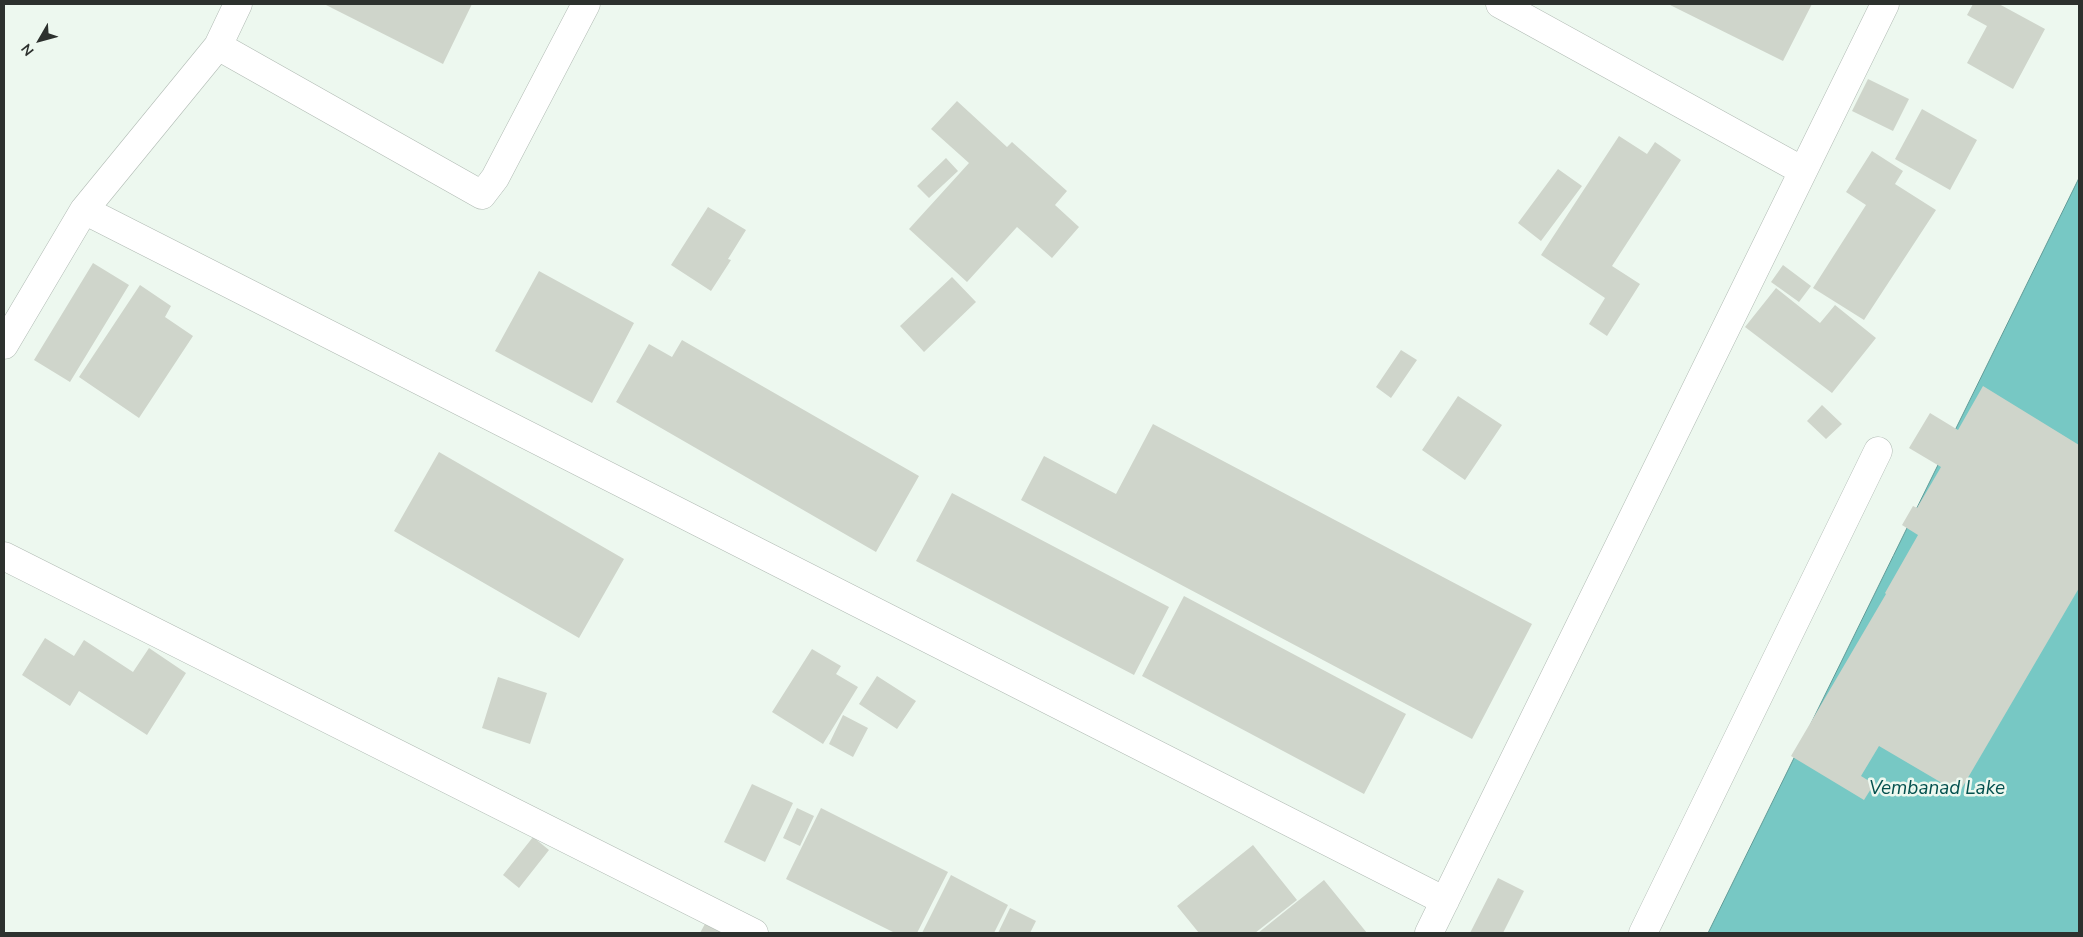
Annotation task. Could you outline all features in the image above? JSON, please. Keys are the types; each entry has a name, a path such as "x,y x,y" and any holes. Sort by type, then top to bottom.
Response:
{"lane":[{"path":"4,345 84,210 218,46 238,4"},
{"path":"218,46 482,195 495,178 586,4"},
{"path":"1500,4 1803,171"},
{"path":"1429,933 1885,4"},
{"path":"84,210 1445,901"},
{"path":"1643,933 1878,451"},
{"path":"4,556 754,933"}],"water":[{"name":"Vembanad Lake","path":"2079,178 2079,933 1708,933"}],"building":[{"path":"324,4 472,4 443,64"},
{"path":"1668,4 1812,4 1783,61"},
{"path":"1973,4 1999,4 2045,29 2013,89 1967,63 1987,26 1967,15"},
{"path":"1868,79 1909,99 1893,131 1852,111"},
{"path":"957,101 1007,147 1012,142 1067,191 1055,205 1079,227 1052,258 1017,227 967,282 909,229 969,163 931,129"},
{"path":"1922,109 1977,140 1950,190 1895,159"},
{"path":"1619,136 1647,154 1655,142 1681,160 1612,266 1640,284 1607,336 1589,324 1605,298 1541,255"},
{"path":"1872,151 1903,171 1895,184 1936,210 1864,320 1813,288 1866,205 1846,192"},
{"path":"946,158 958,171 929,198 917,186"},
{"path":"1558,169 1582,186 1541,241 1518,223"},
{"path":"708,207 746,230 728,259 731,260 711,291 671,265"},
{"path":"93,263 129,285 70,382 34,360"},
{"path":"1783,265 1811,286 1799,302 1771,282"},
{"path":"539,271 634,323 592,403 495,351"},
{"path":"952,277 976,302 924,352 900,326"},
{"path":"140,285 171,306 165,317 193,336 139,418 79,377"},
{"path":"1776,288 1820,323 1835,305 1876,338 1832,393 1745,327"},
{"path":"682,340 919,476 876,552 616,402 649,344 672,357"},
{"path":"1401,350 1417,360 1391,398 1376,387"},
{"path":"1983,386 2079,445 2079,588 1959,793 1879,746 1861,776 1874,784 1864,800 1791,756 1886,594 1918,535 1902,525 1913,506 1917,508 1941,467 1909,448 1930,413 1958,430"},
{"path":"1458,396 1502,425 1465,480 1422,450"},
{"path":"1822,405 1842,424 1826,439 1807,421"},
{"path":"1153,424 1532,624 1472,739 1021,500 1044,456 1116,494"},
{"path":"439,452 624,559 579,638 394,531"},
{"path":"952,493 1169,607 1134,675 916,561"},
{"path":"1184,596 1406,714 1364,794 1142,676"},
{"path":"45,638 74,656 84,640 133,672 149,648 186,673 147,735 79,691 70,706 22,675"},
{"path":"812,649 841,666 836,674 858,687 823,744 772,712"},
{"path":"877,676 916,701 897,729 859,704"},
{"path":"498,677 547,693 530,744 482,728"},
{"path":"843,715 868,728 853,757 829,744"},
{"path":"752,784 793,803 765,862 724,842"},
{"path":"797,808 814,816 800,846 783,838"},
{"path":"821,808 948,872 917,933 895,933 786,879"},
{"path":"533,837 549,850 519,888 503,875"},
{"path":"1253,845 1297,900 1255,933 1199,933 1177,906"},
{"path":"951,875 1008,905 994,933 922,933"},
{"path":"1498,878 1524,891 1503,933 1470,933"},
{"path":"1324,880 1367,933 1258,933"},
{"path":"1010,908 1036,921 1030,933 998,933"},
{"path":"706,922 726,933 700,933"}]}
